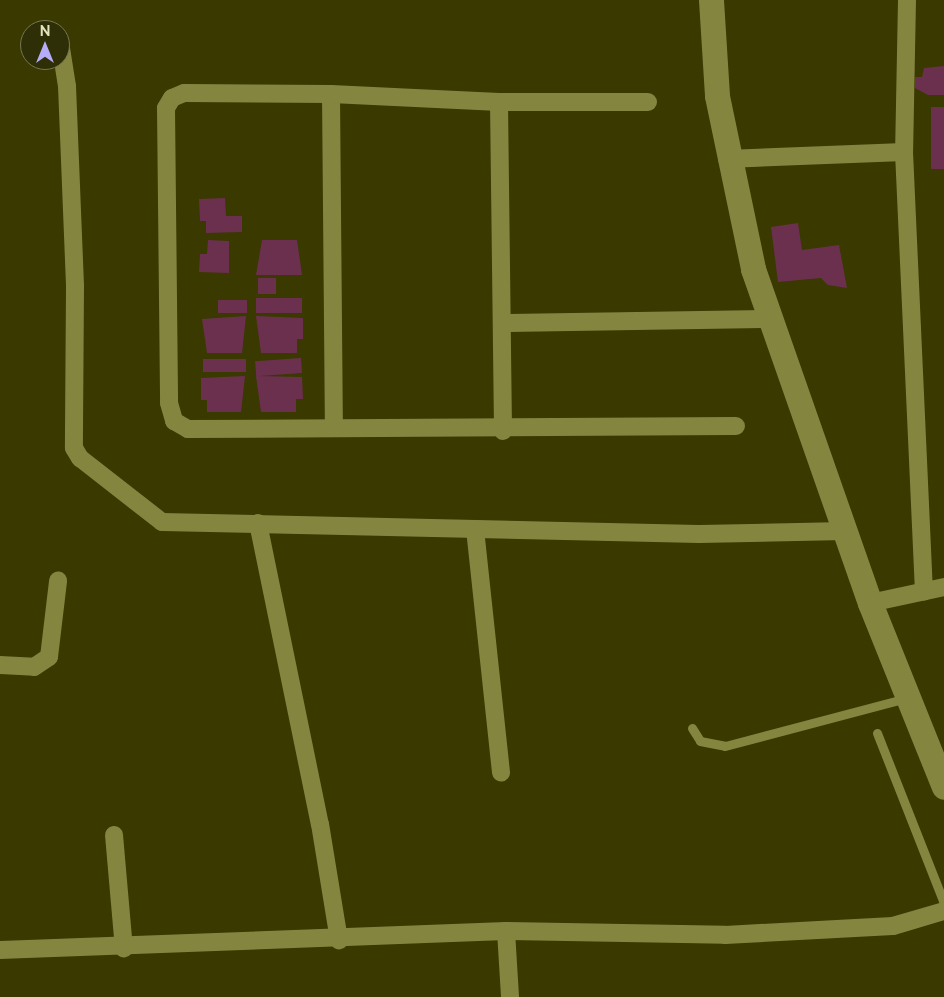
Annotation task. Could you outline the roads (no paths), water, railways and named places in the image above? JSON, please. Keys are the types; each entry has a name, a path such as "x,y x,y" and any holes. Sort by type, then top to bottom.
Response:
{"main road":[{"path":"711,0 711,40 727,159 769,320 870,603 944,787"}],"street":[{"path":"907,0 904,152 924,592"},
{"path":"64,70 67,86 75,287 74,448 80,458 162,522 475,529 845,531"},
{"path":"648,102 499,102 331,94 184,93 166,108 169,402 174,421 188,429 334,427 503,431 736,426"},
{"path":"331,94 334,427"},
{"path":"499,102 503,431"},
{"path":"727,159 904,152"},
{"path":"503,323 769,320"},
{"path":"258,523 320,824 339,940"},
{"path":"475,529 501,774"},
{"path":"0,665 34,668 48,657 58,581"},
{"path":"870,603 944,587"},
{"path":"114,835 124,949"},
{"path":"0,950 124,949 506,932 725,935 893,926 944,911"},
{"path":"506,932 510,997"}],"lane":[{"path":"692,728 700,741 725,746 907,698"},
{"path":"877,733 944,903"}]}
